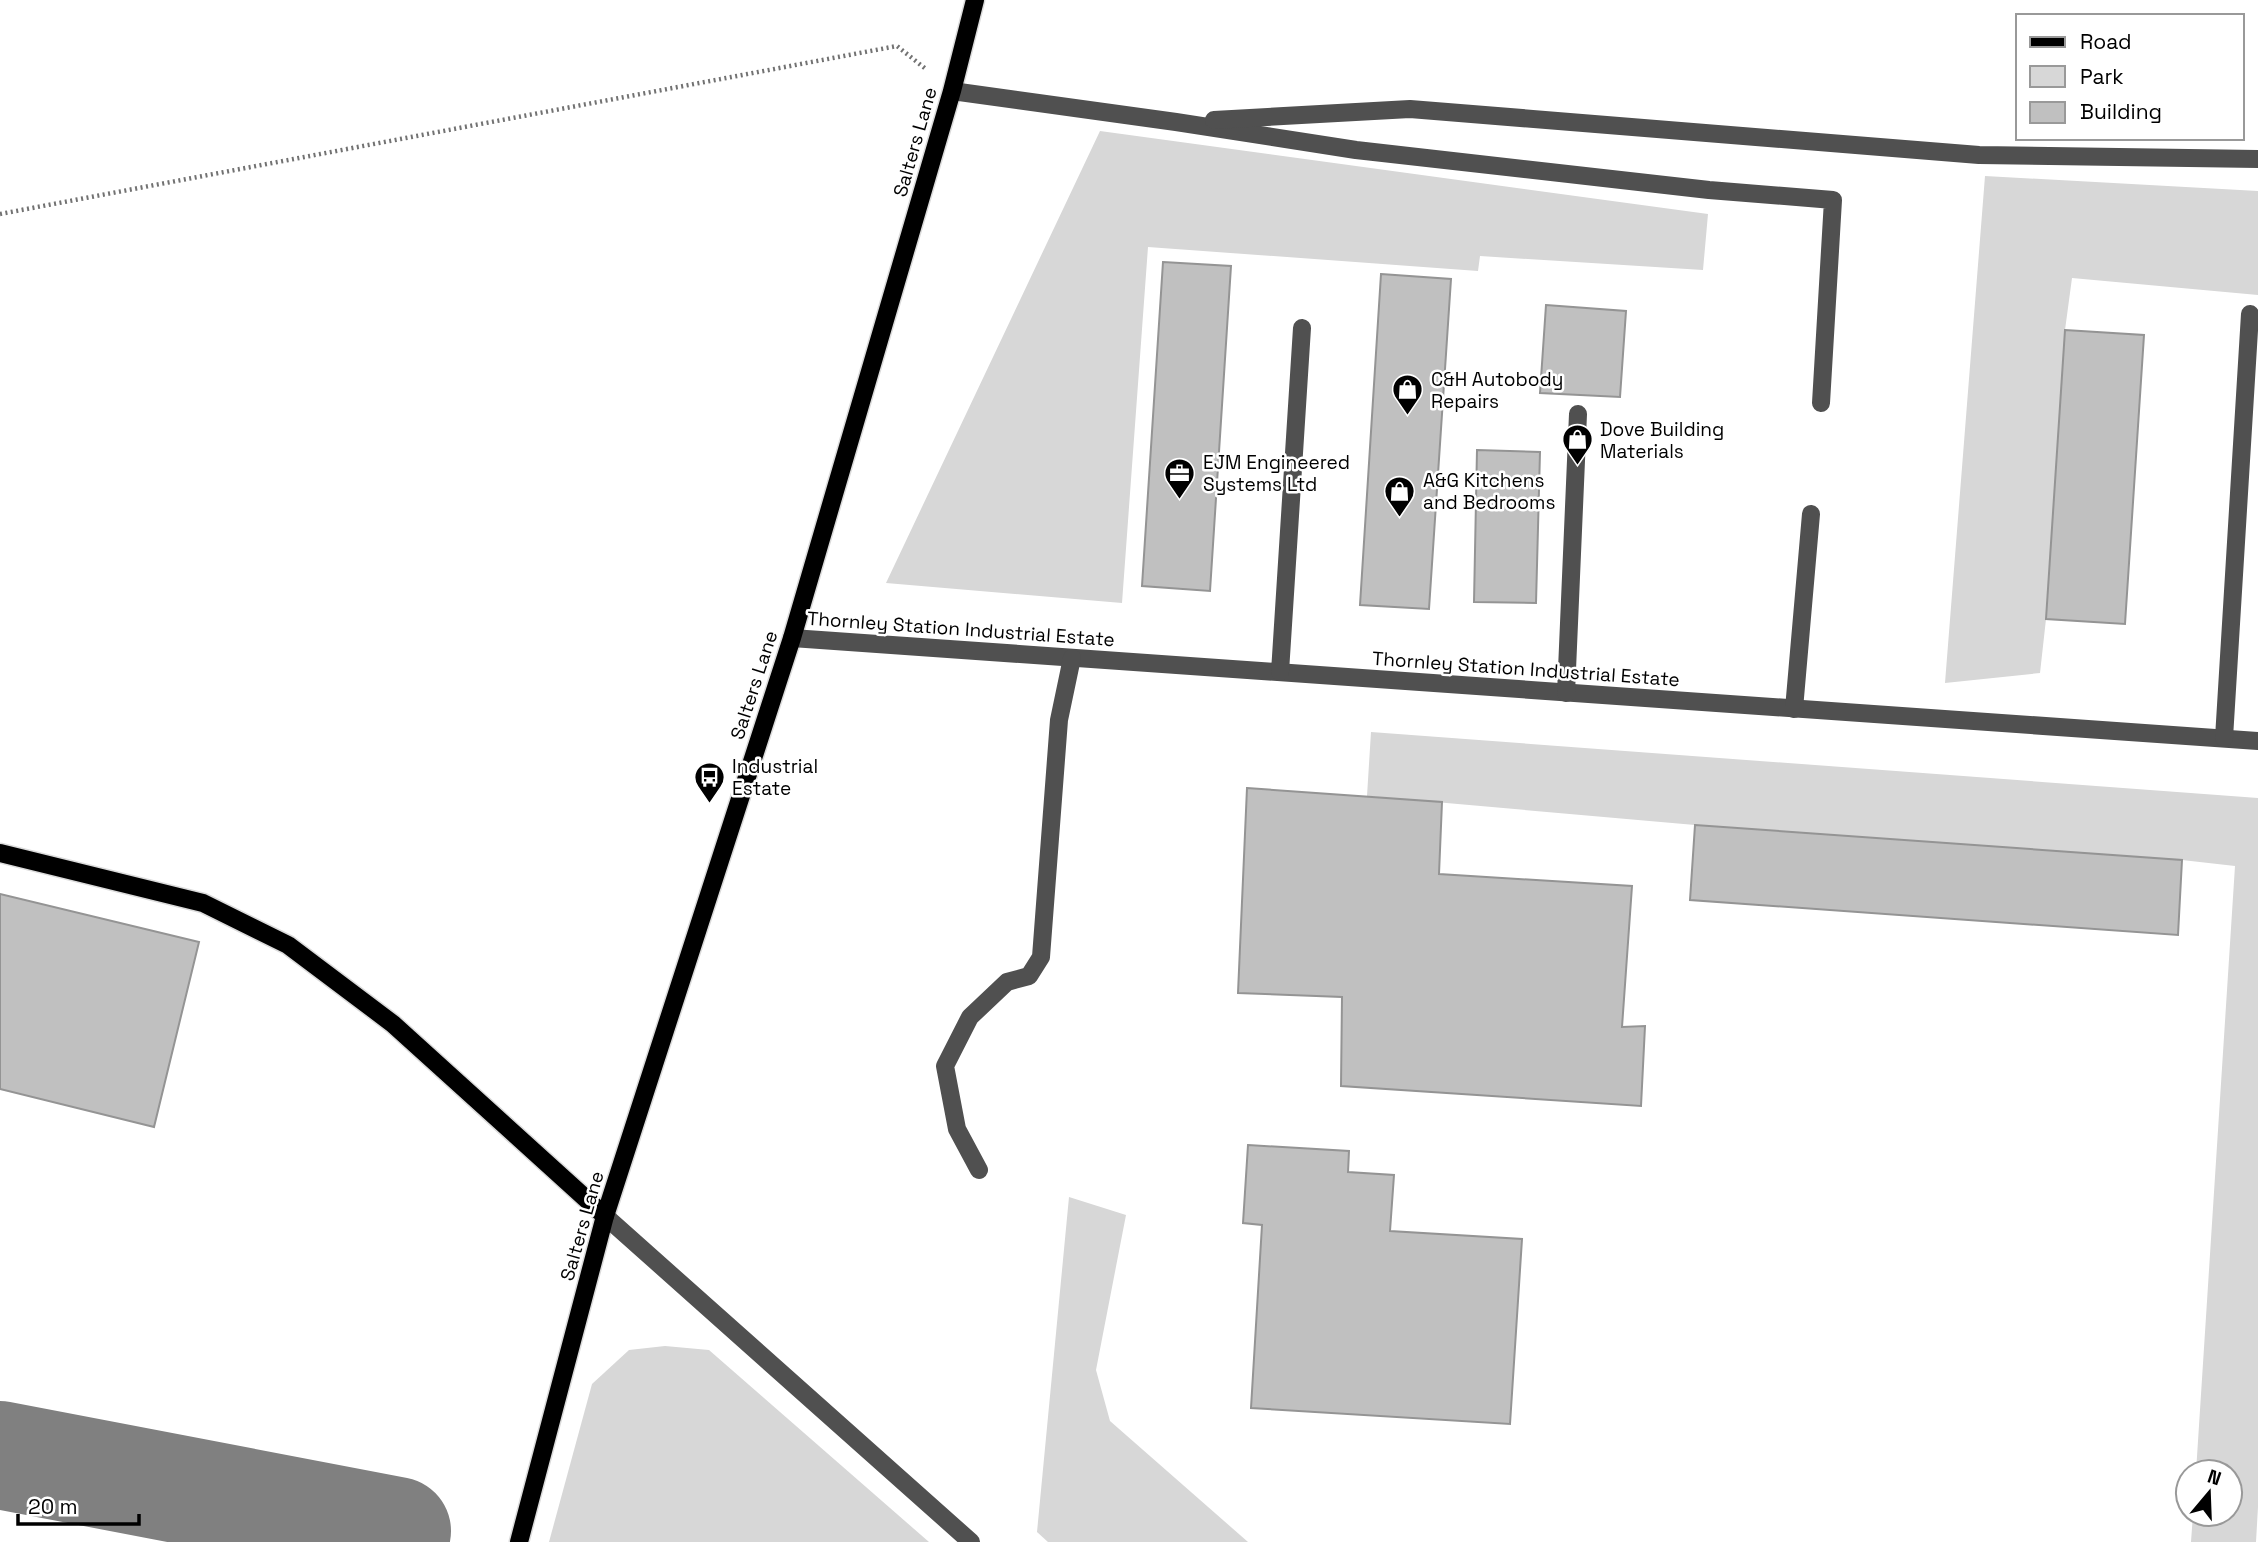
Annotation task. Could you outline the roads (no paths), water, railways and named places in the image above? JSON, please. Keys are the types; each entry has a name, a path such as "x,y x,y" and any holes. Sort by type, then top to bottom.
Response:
{"main road":[{"name":"Salters Lane","path":"519,1542 605,1216 792,638 952,91 975,0"},
{"path":"0,853 203,903 288,944 393,1024 605,1216"}],"lane":[{"path":"952,91 1176,121 1356,150 1709,190 1833,200 1821,403"},
{"path":"1176,121 1410,109 1979,155 2258,159"},
{"path":"2224,738 2250,314"},
{"path":"1280,672 1302,328"},
{"path":"1566,693 1578,414"},
{"path":"1794,709 1811,514"},
{"name":"Thornley Station Industrial Estate","path":"792,638 2258,741"},
{"path":"979,1170 957,1129 945,1066 970,1017 1007,982 1028,976 1041,957 1059,720 1072,657"},
{"path":"605,1216 971,1542"}],"place":[{"name":"C&H Autobody Repairs","path":"1408,417"},
{"name":"Dove Building Materials","path":"1577,467"},
{"name":"EJM Engineered Systems Ltd","path":"1180,500"},
{"name":"A&G Kitchens and Bedrooms","path":"1400,518"},
{"name":"Industrial Estate","path":"709,804"}]}
